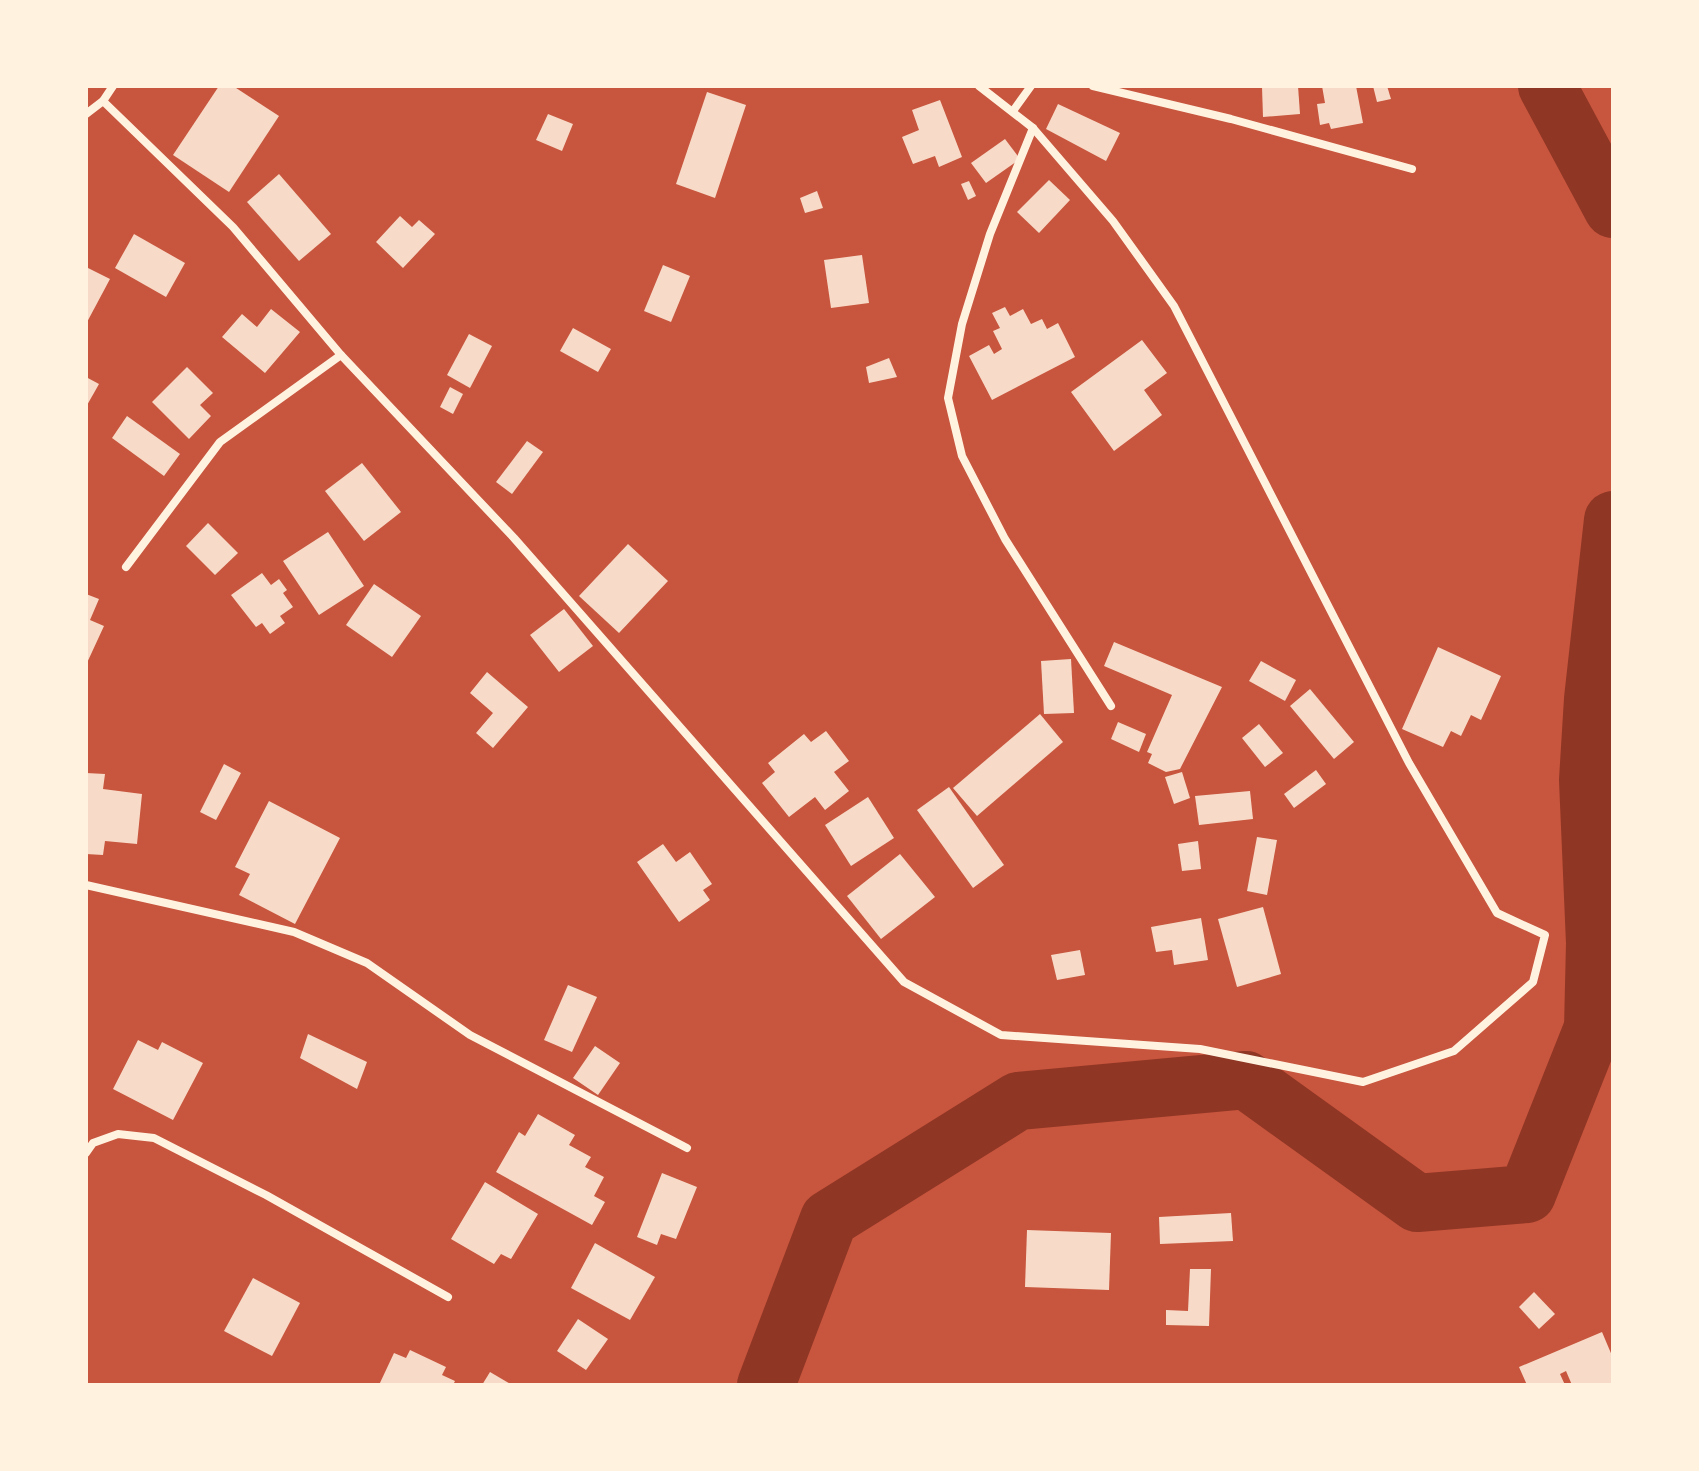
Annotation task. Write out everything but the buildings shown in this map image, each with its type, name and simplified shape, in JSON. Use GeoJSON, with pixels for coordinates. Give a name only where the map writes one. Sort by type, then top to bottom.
{"type":"FeatureCollection","features":[{"type":"Feature","properties":{"kind":"street"},"geometry":{"type":"LineString","coordinates":[[86,114],[103,101],[113,86]]}},
{"type":"Feature","properties":{"kind":"street"},"geometry":{"type":"LineString","coordinates":[[103,101],[233,227],[341,355],[514,538],[904,982],[1001,1035],[1200,1049],[1363,1082],[1454,1051],[1533,982],[1545,935],[1497,913],[1409,763],[1174,306],[1113,221],[1033,128],[979,86]]}},
{"type":"Feature","properties":{"kind":"street"},"geometry":{"type":"LineString","coordinates":[[1013,111],[1031,86]]}},
{"type":"Feature","properties":{"kind":"street"},"geometry":{"type":"LineString","coordinates":[[1093,86],[1231,119],[1412,169]]}},
{"type":"Feature","properties":{"kind":"street"},"geometry":{"type":"LineString","coordinates":[[1033,128],[990,234],[966,309],[948,398],[962,456],[1005,539],[1111,706]]}},
{"type":"Feature","properties":{"kind":"street"},"geometry":{"type":"LineString","coordinates":[[126,567],[220,442],[341,355]]}},
{"type":"Feature","properties":{"kind":"street"},"geometry":{"type":"LineString","coordinates":[[86,885],[294,932],[367,963],[470,1035],[687,1148]]}},
{"type":"Feature","properties":{"kind":"street"},"geometry":{"type":"LineString","coordinates":[[86,1153],[93,1143],[118,1134],[154,1138],[266,1195],[448,1297]]}},
{"type":"Feature","properties":{"kind":"waterway"},"geometry":{"type":"LineString","coordinates":[[1547,86],[1613,209]]}},
{"type":"Feature","properties":{"kind":"waterway"},"geometry":{"type":"LineString","coordinates":[[766,1385],[829,1219],[1018,1101],[1246,1080],[1417,1203],[1527,1194],[1593,1028],[1595,943],[1588,780],[1593,699],[1613,520]]}}]}
